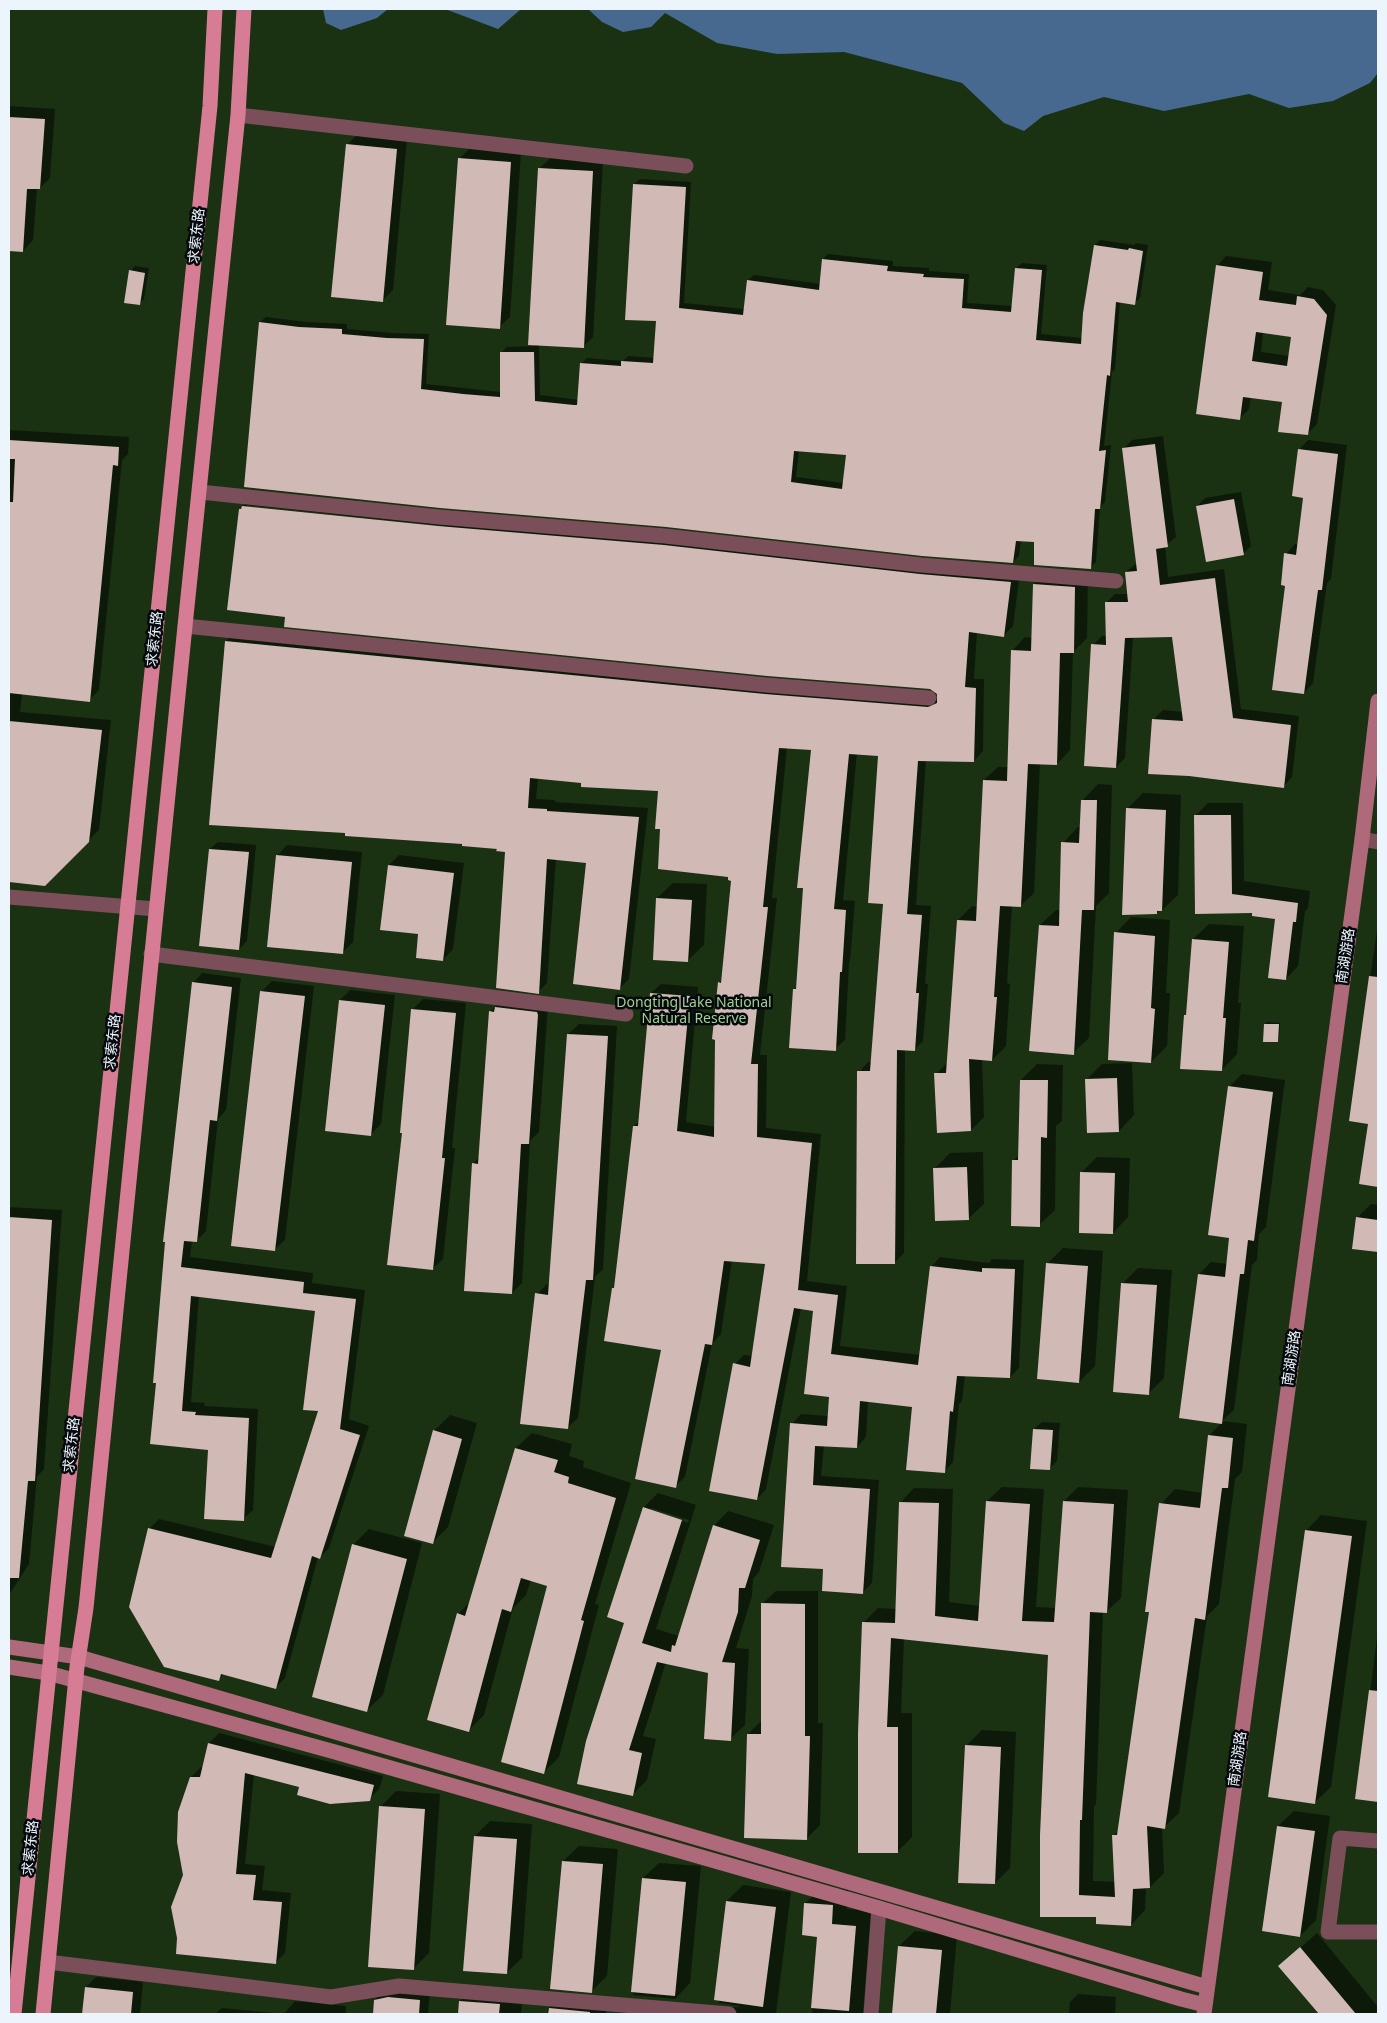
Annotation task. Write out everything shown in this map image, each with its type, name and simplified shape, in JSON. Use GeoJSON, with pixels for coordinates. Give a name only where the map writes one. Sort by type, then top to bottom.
{"type":"FeatureCollection","features":[{"type":"Feature","properties":{"kind":"main road","name":"求索东路"},"geometry":{"type":"LineString","coordinates":[[14,2014],[210,106],[215,9]]}},
{"type":"Feature","properties":{"kind":"main road","name":"求索东路"},"geometry":{"type":"LineString","coordinates":[[43,2014],[75,1680],[86,1608],[151,954],[238,115],[244,9]]}},
{"type":"Feature","properties":{"kind":"main road","name":"南湖游路"},"geometry":{"type":"LineString","coordinates":[[1204,2010],[1362,838],[1378,701]]}},
{"type":"Feature","properties":{"kind":"main road"},"geometry":{"type":"LineString","coordinates":[[9,1646],[79,1657],[1207,1987]]}},
{"type":"Feature","properties":{"kind":"main road"},"geometry":{"type":"LineString","coordinates":[[9,1667],[48,1673],[75,1680],[335,1752],[879,1908],[1181,1999],[1204,2010]]}},
{"type":"Feature","properties":{"kind":"street"},"geometry":{"type":"LineString","coordinates":[[238,115],[686,166]]}},
{"type":"Feature","properties":{"kind":"street"},"geometry":{"type":"LineString","coordinates":[[200,492],[430,516],[665,536],[921,566],[1116,582]]}},
{"type":"Feature","properties":{"kind":"street"},"geometry":{"type":"LineString","coordinates":[[185,626],[766,685],[929,698]]}},
{"type":"Feature","properties":{"kind":"street"},"geometry":{"type":"LineString","coordinates":[[1362,838],[1378,842]]}},
{"type":"Feature","properties":{"kind":"street"},"geometry":{"type":"LineString","coordinates":[[9,897],[156,909]]}},
{"type":"Feature","properties":{"kind":"street"},"geometry":{"type":"LineString","coordinates":[[151,954],[626,1014]]}},
{"type":"Feature","properties":{"kind":"street"},"geometry":{"type":"LineString","coordinates":[[1378,1841],[1340,1838],[1328,1932],[1378,1932]]}},
{"type":"Feature","properties":{"kind":"street"},"geometry":{"type":"LineString","coordinates":[[872,2014],[879,1908]]}},
{"type":"Feature","properties":{"kind":"street"},"geometry":{"type":"LineString","coordinates":[[48,1962],[331,1997],[399,1986],[729,2014]]}},
{"type":"Feature","properties":{"kind":"green space","name":"Dongting Lake National Natural Reserve"},"geometry":{"type":"Polygon","coordinates":[[[9,9],[1378,9],[1378,2014],[9,2014],[9,9]]]}},
{"type":"Feature","properties":{"kind":"water"},"geometry":{"type":"Polygon","coordinates":[[[323,9],[388,9],[377,18],[341,30],[326,23],[323,9]]]}},
{"type":"Feature","properties":{"kind":"water"},"geometry":{"type":"Polygon","coordinates":[[[445,9],[521,9],[498,29],[445,9]]]}},
{"type":"Feature","properties":{"kind":"water"},"geometry":{"type":"Polygon","coordinates":[[[588,9],[1378,9],[1378,73],[1370,83],[1333,101],[1289,108],[1249,94],[1164,111],[1104,97],[1043,116],[1024,131],[1004,123],[962,83],[844,52],[777,54],[717,43],[665,13],[651,27],[623,32],[602,22],[588,9]]]}},
{"type":"Feature","properties":{"kind":"building"},"geometry":{"type":"Polygon","coordinates":[[[9,117],[45,119],[40,189],[27,189],[23,252],[9,251],[9,117]]]}},
{"type":"Feature","properties":{"kind":"building"},"geometry":{"type":"Polygon","coordinates":[[[346,144],[397,149],[383,302],[331,297],[346,144]]]}},
{"type":"Feature","properties":{"kind":"building"},"geometry":{"type":"Polygon","coordinates":[[[458,158],[511,162],[500,329],[446,325],[458,158]]]}},
{"type":"Feature","properties":{"kind":"building"},"geometry":{"type":"Polygon","coordinates":[[[538,168],[593,171],[584,348],[528,345],[538,168]]]}},
{"type":"Feature","properties":{"kind":"building"},"geometry":{"type":"Polygon","coordinates":[[[633,184],[686,187],[679,308],[743,315],[747,280],[819,290],[822,259],[888,266],[887,271],[924,274],[923,277],[964,279],[962,308],[1011,312],[1015,268],[1042,270],[1036,340],[1081,344],[1083,313],[1094,245],[1143,251],[1135,305],[1116,302],[1110,376],[1107,375],[1099,451],[1106,450],[1100,509],[1095,509],[1091,569],[1034,565],[1034,542],[1016,541],[1013,563],[922,556],[666,527],[440,508],[244,487],[259,322],[299,327],[342,329],[342,334],[424,339],[421,389],[463,394],[500,397],[500,352],[534,352],[535,401],[577,405],[580,363],[621,366],[621,361],[653,363],[656,321],[625,320],[633,184]],[[794,451],[791,482],[842,489],[846,455],[794,451]]]}},
{"type":"Feature","properties":{"kind":"building"},"geometry":{"type":"Polygon","coordinates":[[[1216,265],[1263,272],[1259,300],[1296,305],[1297,296],[1314,299],[1327,315],[1308,435],[1278,432],[1282,402],[1243,397],[1240,420],[1196,414],[1216,265]],[[1256,332],[1252,361],[1287,366],[1291,337],[1256,332]]]}},
{"type":"Feature","properties":{"kind":"building"},"geometry":{"type":"Polygon","coordinates":[[[129,270],[145,273],[140,305],[124,303],[129,270]]]}},
{"type":"Feature","properties":{"kind":"building"},"geometry":{"type":"Polygon","coordinates":[[[9,440],[119,447],[118,466],[113,465],[90,702],[9,693],[9,502],[13,502],[15,459],[9,459],[9,440]]]}},
{"type":"Feature","properties":{"kind":"building"},"geometry":{"type":"Polygon","coordinates":[[[1155,444],[1168,547],[1156,549],[1160,585],[1215,578],[1233,718],[1291,725],[1284,788],[1189,776],[1148,774],[1152,719],[1183,721],[1172,637],[1125,638],[1116,768],[1084,766],[1091,644],[1106,645],[1105,602],[1128,602],[1125,572],[1137,571],[1122,448],[1155,444]]]}},
{"type":"Feature","properties":{"kind":"building"},"geometry":{"type":"Polygon","coordinates":[[[1298,449],[1338,454],[1322,590],[1318,590],[1304,694],[1272,690],[1285,586],[1281,585],[1284,553],[1296,555],[1303,498],[1292,496],[1298,449]]]}},
{"type":"Feature","properties":{"kind":"building"},"geometry":{"type":"Polygon","coordinates":[[[1234,499],[1244,555],[1206,562],[1196,506],[1234,499]]]}},
{"type":"Feature","properties":{"kind":"building"},"geometry":{"type":"Polygon","coordinates":[[[242,506],[438,526],[664,545],[920,574],[1011,582],[1004,637],[969,632],[965,687],[976,688],[974,762],[918,761],[907,914],[922,915],[916,993],[919,993],[915,1051],[897,1050],[895,1264],[856,1264],[857,1071],[870,1071],[883,904],[868,903],[878,756],[849,754],[834,909],[846,910],[842,972],[840,972],[836,1051],[789,1048],[793,989],[796,989],[803,888],[797,888],[811,750],[779,748],[763,907],[768,907],[751,1064],[758,1064],[757,1137],[812,1143],[798,1290],[838,1295],[831,1354],[918,1365],[930,1266],[982,1272],[982,1268],[1015,1269],[1010,1378],[957,1376],[953,1412],[950,1411],[945,1473],[906,1470],[912,1407],[860,1401],[857,1448],[815,1446],[813,1485],[870,1489],[863,1594],[822,1591],[823,1569],[781,1567],[790,1423],[827,1426],[829,1397],[804,1394],[813,1311],[794,1308],[757,1500],[709,1491],[733,1363],[750,1367],[765,1264],[724,1261],[712,1345],[705,1344],[676,1488],[635,1479],[661,1350],[604,1341],[612,1288],[614,1288],[633,1126],[638,1126],[650,993],[690,996],[677,1131],[714,1137],[715,1040],[712,1039],[718,982],[721,983],[731,881],[728,880],[728,877],[658,869],[660,829],[655,829],[658,791],[581,787],[581,783],[530,778],[528,808],[639,817],[620,990],[573,984],[586,863],[547,859],[539,994],[496,988],[505,852],[496,851],[497,849],[462,846],[462,844],[345,836],[345,833],[209,825],[225,641],[765,694],[928,707],[937,703],[937,694],[930,689],[767,676],[284,627],[285,617],[227,610],[239,509],[242,506]]]}},
{"type":"Feature","properties":{"kind":"building"},"geometry":{"type":"Polygon","coordinates":[[[1033,584],[1075,587],[1074,653],[1060,653],[1057,765],[1028,764],[1021,907],[1000,906],[994,997],[997,997],[992,1061],[969,1059],[971,1131],[937,1133],[934,1073],[946,1073],[957,920],[976,921],[983,780],[1007,781],[1011,650],[1031,651],[1033,584]]]}},
{"type":"Feature","properties":{"kind":"building"},"geometry":{"type":"Polygon","coordinates":[[[9,721],[102,730],[89,842],[45,886],[9,882],[9,721]]]}},
{"type":"Feature","properties":{"kind":"building"},"geometry":{"type":"Polygon","coordinates":[[[1081,800],[1097,800],[1094,910],[1082,910],[1074,1055],[1029,1051],[1039,925],[1059,926],[1061,842],[1079,843],[1081,800]]]}},
{"type":"Feature","properties":{"kind":"building"},"geometry":{"type":"Polygon","coordinates":[[[1126,808],[1166,810],[1162,911],[1157,911],[1157,914],[1122,915],[1126,808]]]}},
{"type":"Feature","properties":{"kind":"building"},"geometry":{"type":"Polygon","coordinates":[[[1194,815],[1231,815],[1232,894],[1298,903],[1296,922],[1293,922],[1286,980],[1268,978],[1275,919],[1252,916],[1252,913],[1195,914],[1194,815]]]}},
{"type":"Feature","properties":{"kind":"building"},"geometry":{"type":"Polygon","coordinates":[[[209,849],[249,852],[239,950],[199,946],[209,849]]]}},
{"type":"Feature","properties":{"kind":"building"},"geometry":{"type":"Polygon","coordinates":[[[276,855],[352,862],[343,954],[267,947],[276,855]]]}},
{"type":"Feature","properties":{"kind":"building"},"geometry":{"type":"Polygon","coordinates":[[[388,865],[454,873],[443,961],[416,958],[418,934],[380,930],[388,865]]]}},
{"type":"Feature","properties":{"kind":"building"},"geometry":{"type":"Polygon","coordinates":[[[656,898],[692,900],[688,962],[653,960],[656,898]]]}},
{"type":"Feature","properties":{"kind":"building"},"geometry":{"type":"Polygon","coordinates":[[[1114,932],[1155,936],[1151,1008],[1155,1009],[1151,1063],[1108,1060],[1114,932]]]}},
{"type":"Feature","properties":{"kind":"building"},"geometry":{"type":"Polygon","coordinates":[[[1192,939],[1229,942],[1223,1018],[1226,1018],[1222,1071],[1180,1069],[1192,939]]]}},
{"type":"Feature","properties":{"kind":"building"},"geometry":{"type":"Polygon","coordinates":[[[1369,976],[1378,977],[1378,1187],[1359,1184],[1368,1124],[1349,1121],[1369,976]]]}},
{"type":"Feature","properties":{"kind":"building"},"geometry":{"type":"Polygon","coordinates":[[[192,982],[232,987],[217,1121],[210,1120],[197,1242],[184,1241],[181,1267],[304,1282],[303,1293],[356,1299],[340,1429],[360,1435],[320,1559],[312,1556],[276,1689],[221,1674],[219,1681],[164,1667],[129,1607],[148,1528],[271,1558],[318,1411],[303,1410],[315,1311],[191,1296],[182,1411],[196,1412],[195,1415],[249,1418],[244,1521],[204,1519],[208,1450],[150,1444],[156,1383],[153,1383],[165,1242],[163,1242],[192,982]]]}},
{"type":"Feature","properties":{"kind":"building"},"geometry":{"type":"Polygon","coordinates":[[[260,991],[305,996],[275,1251],[231,1246],[260,991]]]}},
{"type":"Feature","properties":{"kind":"building"},"geometry":{"type":"Polygon","coordinates":[[[339,1000],[385,1005],[371,1136],[325,1131],[339,1000]]]}},
{"type":"Feature","properties":{"kind":"building"},"geometry":{"type":"Polygon","coordinates":[[[495,1007],[537,1012],[538,1015],[529,1144],[521,1144],[512,1294],[464,1291],[472,1163],[478,1164],[489,1011],[494,1012],[495,1007]]]}},
{"type":"Feature","properties":{"kind":"building"},"geometry":{"type":"Polygon","coordinates":[[[411,1009],[456,1013],[442,1158],[445,1158],[433,1270],[387,1265],[402,1133],[400,1133],[411,1009]]]}},
{"type":"Feature","properties":{"kind":"building"},"geometry":{"type":"Polygon","coordinates":[[[1264,1024],[1279,1024],[1278,1042],[1263,1042],[1264,1024]]]}},
{"type":"Feature","properties":{"kind":"building"},"geometry":{"type":"Polygon","coordinates":[[[567,1034],[608,1036],[593,1280],[586,1280],[568,1429],[520,1424],[535,1293],[548,1295],[567,1034]]]}},
{"type":"Feature","properties":{"kind":"building"},"geometry":{"type":"Polygon","coordinates":[[[1117,1078],[1119,1132],[1087,1133],[1085,1079],[1117,1078]]]}},
{"type":"Feature","properties":{"kind":"building"},"geometry":{"type":"Polygon","coordinates":[[[1020,1080],[1048,1080],[1047,1138],[1041,1137],[1040,1227],[1011,1226],[1012,1160],[1018,1160],[1020,1080]]]}},
{"type":"Feature","properties":{"kind":"building"},"geometry":{"type":"Polygon","coordinates":[[[1228,1086],[1273,1092],[1254,1241],[1248,1240],[1244,1274],[1240,1274],[1222,1424],[1179,1418],[1198,1274],[1225,1277],[1229,1238],[1208,1235],[1228,1086]]]}},
{"type":"Feature","properties":{"kind":"building"},"geometry":{"type":"Polygon","coordinates":[[[967,1167],[969,1220],[935,1221],[933,1168],[967,1167]]]}},
{"type":"Feature","properties":{"kind":"building"},"geometry":{"type":"Polygon","coordinates":[[[1080,1172],[1115,1173],[1113,1234],[1079,1233],[1080,1172]]]}},
{"type":"Feature","properties":{"kind":"building"},"geometry":{"type":"Polygon","coordinates":[[[9,1217],[52,1220],[35,1481],[28,1481],[19,1578],[9,1578],[9,1217]]]}},
{"type":"Feature","properties":{"kind":"building"},"geometry":{"type":"Polygon","coordinates":[[[1356,1217],[1378,1220],[1378,1252],[1352,1249],[1356,1217]]]}},
{"type":"Feature","properties":{"kind":"building"},"geometry":{"type":"Polygon","coordinates":[[[1046,1263],[1088,1266],[1079,1383],[1037,1379],[1046,1263]]]}},
{"type":"Feature","properties":{"kind":"building"},"geometry":{"type":"Polygon","coordinates":[[[1121,1283],[1157,1285],[1149,1395],[1113,1392],[1121,1283]]]}},
{"type":"Feature","properties":{"kind":"building"},"geometry":{"type":"Polygon","coordinates":[[[1033,1429],[1053,1430],[1050,1470],[1030,1469],[1033,1429]]]}},
{"type":"Feature","properties":{"kind":"building"},"geometry":{"type":"Polygon","coordinates":[[[433,1430],[462,1439],[433,1544],[404,1536],[433,1430]]]}},
{"type":"Feature","properties":{"kind":"building"},"geometry":{"type":"Polygon","coordinates":[[[1208,1435],[1233,1438],[1228,1488],[1222,1488],[1205,1620],[1195,1618],[1165,1829],[1147,1826],[1150,1888],[1133,1889],[1131,1926],[1096,1924],[1096,1917],[1040,1917],[1040,1835],[1048,1655],[891,1638],[887,1727],[898,1727],[898,1853],[858,1853],[858,1733],[862,1622],[895,1623],[899,1502],[939,1503],[935,1616],[978,1621],[986,1501],[1030,1504],[1022,1621],[1054,1622],[1063,1501],[1114,1504],[1107,1613],[1090,1612],[1082,1820],[1080,1820],[1079,1895],[1115,1897],[1112,1835],[1117,1835],[1149,1612],[1145,1612],[1159,1503],[1200,1508],[1208,1435]]]}},
{"type":"Feature","properties":{"kind":"building"},"geometry":{"type":"Polygon","coordinates":[[[515,1448],[558,1460],[554,1472],[569,1477],[568,1483],[616,1498],[581,1620],[584,1621],[544,1774],[501,1762],[547,1586],[521,1578],[511,1612],[502,1609],[469,1732],[427,1720],[457,1613],[465,1616],[515,1448]]]}},
{"type":"Feature","properties":{"kind":"building"},"geometry":{"type":"Polygon","coordinates":[[[643,1507],[682,1520],[642,1643],[671,1652],[672,1645],[675,1646],[713,1525],[760,1540],[745,1588],[739,1588],[738,1612],[722,1662],[735,1663],[731,1741],[704,1739],[708,1673],[657,1662],[629,1750],[642,1753],[633,1796],[577,1784],[586,1741],[624,1623],[607,1617],[643,1507]]]}},
{"type":"Feature","properties":{"kind":"building"},"geometry":{"type":"Polygon","coordinates":[[[1305,1530],[1352,1536],[1315,1804],[1268,1797],[1305,1530]]]}},
{"type":"Feature","properties":{"kind":"building"},"geometry":{"type":"Polygon","coordinates":[[[352,1544],[407,1559],[367,1712],[312,1697],[352,1544]]]}},
{"type":"Feature","properties":{"kind":"building"},"geometry":{"type":"Polygon","coordinates":[[[761,1603],[805,1604],[805,1736],[810,1736],[807,1840],[744,1838],[747,1734],[761,1734],[761,1603]]]}},
{"type":"Feature","properties":{"kind":"building"},"geometry":{"type":"Polygon","coordinates":[[[1369,1690],[1378,1691],[1378,1802],[1355,1799],[1369,1690]]]}},
{"type":"Feature","properties":{"kind":"building"},"geometry":{"type":"Polygon","coordinates":[[[208,1743],[374,1785],[370,1801],[330,1804],[297,1795],[299,1787],[245,1773],[236,1874],[256,1875],[253,1900],[282,1902],[276,1964],[176,1954],[177,1938],[171,1907],[183,1875],[177,1842],[178,1812],[190,1777],[200,1777],[208,1743]]]}},
{"type":"Feature","properties":{"kind":"building"},"geometry":{"type":"Polygon","coordinates":[[[965,1745],[1001,1747],[995,1884],[958,1883],[965,1745]]]}},
{"type":"Feature","properties":{"kind":"building"},"geometry":{"type":"Polygon","coordinates":[[[379,1806],[425,1809],[414,1970],[368,1967],[379,1806]]]}},
{"type":"Feature","properties":{"kind":"building"},"geometry":{"type":"Polygon","coordinates":[[[1277,1826],[1315,1831],[1300,1937],[1262,1931],[1277,1826]]]}},
{"type":"Feature","properties":{"kind":"building"},"geometry":{"type":"Polygon","coordinates":[[[474,1836],[517,1839],[507,1974],[463,1971],[474,1836]]]}},
{"type":"Feature","properties":{"kind":"building"},"geometry":{"type":"Polygon","coordinates":[[[562,1861],[603,1864],[592,1993],[550,1989],[562,1861]]]}},
{"type":"Feature","properties":{"kind":"building"},"geometry":{"type":"Polygon","coordinates":[[[642,1878],[686,1882],[675,1996],[631,1992],[642,1878]]]}},
{"type":"Feature","properties":{"kind":"building"},"geometry":{"type":"Polygon","coordinates":[[[726,1901],[776,1907],[763,2007],[714,2000],[726,1901]]]}},
{"type":"Feature","properties":{"kind":"building"},"geometry":{"type":"Polygon","coordinates":[[[804,1903],[833,1905],[832,1924],[856,1926],[849,2011],[811,2008],[817,1937],[802,1935],[804,1903]]]}},
{"type":"Feature","properties":{"kind":"building"},"geometry":{"type":"Polygon","coordinates":[[[898,1946],[942,1950],[936,2014],[892,2014],[898,1946]]]}},
{"type":"Feature","properties":{"kind":"building"},"geometry":{"type":"Polygon","coordinates":[[[1300,1947],[1356,2014],[1319,2014],[1278,1966],[1300,1947]]]}},
{"type":"Feature","properties":{"kind":"building"},"geometry":{"type":"Polygon","coordinates":[[[85,1987],[133,1992],[131,2014],[82,2014],[85,1987]]]}},
{"type":"Feature","properties":{"kind":"building"},"geometry":{"type":"Polygon","coordinates":[[[388,1997],[420,2000],[419,2014],[373,2014],[374,2000],[388,1997]]]}},
{"type":"Feature","properties":{"kind":"building"},"geometry":{"type":"Polygon","coordinates":[[[459,2001],[500,2004],[499,2014],[458,2014],[459,2001]]]}},
{"type":"Feature","properties":{"kind":"building"},"geometry":{"type":"Polygon","coordinates":[[[549,2008],[590,2012],[590,2014],[548,2014],[549,2008]]]}}]}
